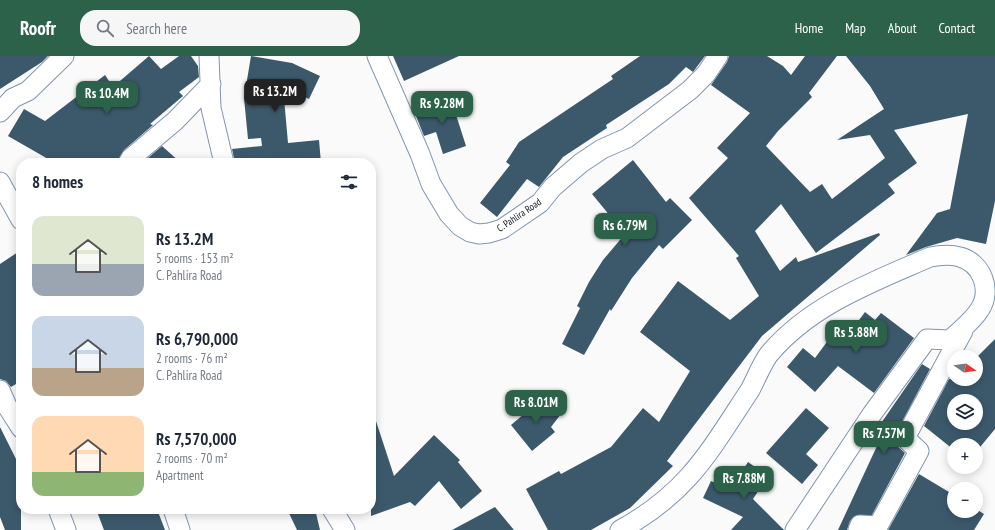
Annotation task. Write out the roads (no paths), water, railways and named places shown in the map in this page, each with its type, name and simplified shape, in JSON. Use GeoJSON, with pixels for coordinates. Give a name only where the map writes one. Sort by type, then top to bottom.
{"type":"FeatureCollection","features":[{"type":"Feature","properties":{"kind":"street"},"geometry":{"type":"LineString","coordinates":[[0,112],[13,98],[28,91],[64,56]]}},
{"type":"Feature","properties":{"kind":"street"},"geometry":{"type":"LineString","coordinates":[[209,56],[213,120],[223,158]]}},
{"type":"Feature","properties":{"kind":"street","name":"C. Pahlira Road"},"geometry":{"type":"LineString","coordinates":[[377,56],[420,154],[431,184],[449,214],[460,226],[470,232],[479,234],[489,234],[502,229],[540,203],[553,187],[581,163],[602,149],[627,138],[690,90],[706,74],[718,56]]}},
{"type":"Feature","properties":{"kind":"street"},"geometry":{"type":"LineString","coordinates":[[131,158],[175,121],[211,84]]}},
{"type":"Feature","properties":{"kind":"street"},"geometry":{"type":"LineString","coordinates":[[0,182],[16,211]]}},
{"type":"Feature","properties":{"kind":"street"},"geometry":{"type":"LineString","coordinates":[[620,530],[650,513],[688,479],[712,448],[760,374],[769,354],[797,326],[841,297],[930,257],[945,254],[970,261],[979,271],[985,285],[985,295],[980,309],[950,340],[927,339],[888,391],[795,530]]}},
{"type":"Feature","properties":{"kind":"street"},"geometry":{"type":"LineString","coordinates":[[858,530],[860,525],[878,526],[919,451],[905,438],[968,322]]}},
{"type":"Feature","properties":{"kind":"street"},"geometry":{"type":"LineString","coordinates":[[0,390],[7,406],[16,420]]}},
{"type":"Feature","properties":{"kind":"street"},"geometry":{"type":"LineString","coordinates":[[60,514],[66,530]]}},
{"type":"Feature","properties":{"kind":"street"},"geometry":{"type":"LineString","coordinates":[[175,514],[180,530]]}},
{"type":"Feature","properties":{"kind":"street"},"geometry":{"type":"LineString","coordinates":[[335,514],[345,530]]}}]}
